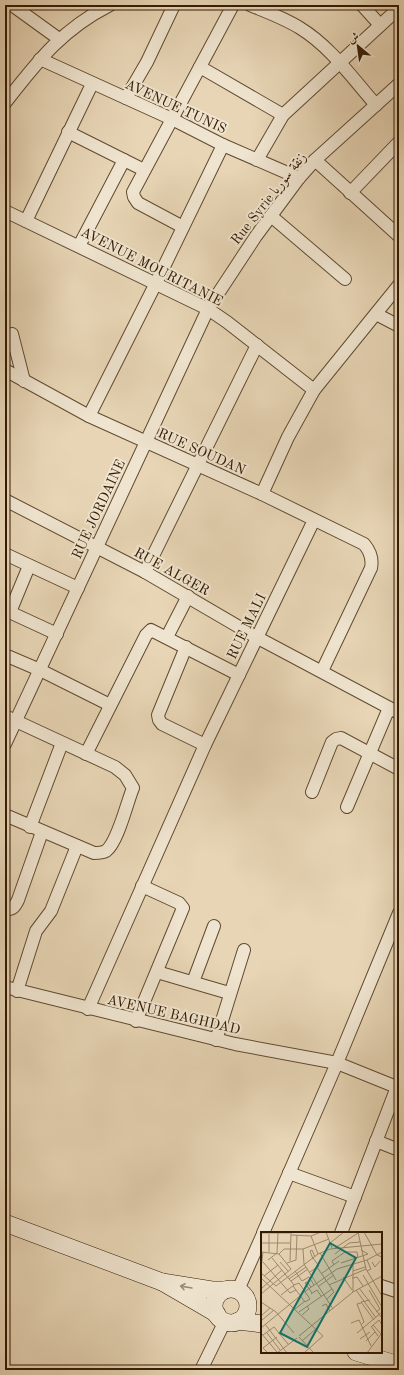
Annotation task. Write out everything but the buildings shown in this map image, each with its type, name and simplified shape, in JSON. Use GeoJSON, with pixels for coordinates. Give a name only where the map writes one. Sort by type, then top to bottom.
{"type":"FeatureCollection","features":[{"type":"Feature","properties":{"kind":"main road"},"geometry":{"type":"LineString","coordinates":[[5,1223],[162,1282],[227,1319],[261,1324]]}},
{"type":"Feature","properties":{"kind":"main road"},"geometry":{"type":"LineString","coordinates":[[162,1282],[237,1293],[261,1307]]}},
{"type":"Feature","properties":{"kind":"main road"},"geometry":{"type":"LineString","coordinates":[[227,1319],[244,1317],[248,1310],[237,1293]]}},
{"type":"Feature","properties":{"kind":"main road"},"geometry":{"type":"LineString","coordinates":[[227,1319],[215,1307],[216,1300],[219,1294],[237,1293]]}},
{"type":"Feature","properties":{"kind":"main road"},"geometry":{"type":"LineString","coordinates":[[382,1349],[399,1354]]}},
{"type":"Feature","properties":{"kind":"main road"},"geometry":{"type":"LineString","coordinates":[[359,1353],[399,1366]]}},
{"type":"Feature","properties":{"kind":"street"},"geometry":{"type":"LineString","coordinates":[[12,5],[59,39]]}},
{"type":"Feature","properties":{"kind":"street"},"geometry":{"type":"LineString","coordinates":[[5,103],[40,59],[59,39],[92,10],[110,5]]}},
{"type":"Feature","properties":{"kind":"street"},"geometry":{"type":"LineString","coordinates":[[126,98],[147,62],[174,5]]}},
{"type":"Feature","properties":{"kind":"street"},"geometry":{"type":"LineString","coordinates":[[183,227],[136,200],[133,192],[233,5]]}},
{"type":"Feature","properties":{"kind":"street"},"geometry":{"type":"LineString","coordinates":[[250,5],[301,28],[339,62],[376,105]]}},
{"type":"Feature","properties":{"kind":"street"},"geometry":{"type":"LineString","coordinates":[[362,5],[380,25]]}},
{"type":"Feature","properties":{"kind":"street"},"geometry":{"type":"LineString","coordinates":[[257,160],[283,115],[399,8]]}},
{"type":"Feature","properties":{"kind":"street","name":"AVENUE TUNIS"},"geometry":{"type":"LineString","coordinates":[[40,59],[92,84],[172,119],[223,145],[299,178]]}},
{"type":"Feature","properties":{"kind":"street"},"geometry":{"type":"LineString","coordinates":[[200,67],[283,115]]}},
{"type":"Feature","properties":{"kind":"street"},"geometry":{"type":"LineString","coordinates":[[26,221],[92,84]]}},
{"type":"Feature","properties":{"kind":"street","name":"Rue Syrie زنقة سوريا"},"geometry":{"type":"LineString","coordinates":[[208,309],[251,242],[299,178],[315,160],[399,84]]}},
{"type":"Feature","properties":{"kind":"street"},"geometry":{"type":"LineString","coordinates":[[68,132],[144,170]]}},
{"type":"Feature","properties":{"kind":"street"},"geometry":{"type":"LineString","coordinates":[[350,193],[399,142]]}},
{"type":"Feature","properties":{"kind":"street"},"geometry":{"type":"LineString","coordinates":[[89,416],[223,145]]}},
{"type":"Feature","properties":{"kind":"street"},"geometry":{"type":"LineString","coordinates":[[79,246],[124,160]]}},
{"type":"Feature","properties":{"kind":"street"},"geometry":{"type":"LineString","coordinates":[[315,160],[399,236]]}},
{"type":"Feature","properties":{"kind":"street","name":"AVENUE MOURITANIE"},"geometry":{"type":"LineString","coordinates":[[5,211],[208,309],[314,390]]}},
{"type":"Feature","properties":{"kind":"street"},"geometry":{"type":"LineString","coordinates":[[271,216],[345,280]]}},
{"type":"Feature","properties":{"kind":"street"},"geometry":{"type":"LineString","coordinates":[[262,494],[288,437],[314,390],[399,285]]}},
{"type":"Feature","properties":{"kind":"street","name":"RUE JORDAINE"},"geometry":{"type":"LineString","coordinates":[[5,744],[208,309]]}},
{"type":"Feature","properties":{"kind":"street"},"geometry":{"type":"LineString","coordinates":[[376,314],[399,326]]}},
{"type":"Feature","properties":{"kind":"street"},"geometry":{"type":"LineString","coordinates":[[5,346],[8,331]]}},
{"type":"Feature","properties":{"kind":"street"},"geometry":{"type":"LineString","coordinates":[[8,331],[24,380]]}},
{"type":"Feature","properties":{"kind":"street"},"geometry":{"type":"LineString","coordinates":[[144,572],[257,345]]}},
{"type":"Feature","properties":{"kind":"street","name":"RUE SOUDAN"},"geometry":{"type":"LineString","coordinates":[[5,370],[89,416],[262,494],[364,544],[371,554],[371,568],[322,671]]}},
{"type":"Feature","properties":{"kind":"street","name":"RUE ALGER"},"geometry":{"type":"LineString","coordinates":[[5,500],[144,572],[188,596],[258,638],[394,710]]}},
{"type":"Feature","properties":{"kind":"street","name":"RUE MALI"},"geometry":{"type":"LineString","coordinates":[[88,1009],[205,745],[314,520]]}},
{"type":"Feature","properties":{"kind":"street"},"geometry":{"type":"LineString","coordinates":[[5,554],[78,588]]}},
{"type":"Feature","properties":{"kind":"street"},"geometry":{"type":"LineString","coordinates":[[29,566],[7,611],[57,634]]}},
{"type":"Feature","properties":{"kind":"street"},"geometry":{"type":"LineString","coordinates":[[167,637],[188,596]]}},
{"type":"Feature","properties":{"kind":"street"},"geometry":{"type":"LineString","coordinates":[[86,754],[148,632],[151,630],[239,675]]}},
{"type":"Feature","properties":{"kind":"street"},"geometry":{"type":"LineString","coordinates":[[186,647],[158,716],[162,724],[205,745]]}},
{"type":"Feature","properties":{"kind":"street"},"geometry":{"type":"LineString","coordinates":[[5,655],[40,670],[110,705]]}},
{"type":"Feature","properties":{"kind":"street"},"geometry":{"type":"LineString","coordinates":[[347,807],[370,753],[394,710]]}},
{"type":"Feature","properties":{"kind":"street"},"geometry":{"type":"LineString","coordinates":[[5,716],[119,770],[130,781],[133,788],[114,842],[102,853],[94,853],[30,827],[5,815]]}},
{"type":"Feature","properties":{"kind":"street"},"geometry":{"type":"LineString","coordinates":[[312,792],[332,742],[336,739],[341,738],[399,770]]}},
{"type":"Feature","properties":{"kind":"street"},"geometry":{"type":"LineString","coordinates":[[30,827],[62,743]]}},
{"type":"Feature","properties":{"kind":"street"},"geometry":{"type":"LineString","coordinates":[[5,909],[10,910],[14,907],[18,900],[42,832]]}},
{"type":"Feature","properties":{"kind":"street"},"geometry":{"type":"LineString","coordinates":[[17,991],[36,931],[51,911],[77,846]]}},
{"type":"Feature","properties":{"kind":"street"},"geometry":{"type":"LineString","coordinates":[[136,1021],[157,972],[182,906],[142,886]]}},
{"type":"Feature","properties":{"kind":"street"},"geometry":{"type":"LineString","coordinates":[[263,1232],[337,1063],[399,913]]}},
{"type":"Feature","properties":{"kind":"street"},"geometry":{"type":"LineString","coordinates":[[192,982],[214,926]]}},
{"type":"Feature","properties":{"kind":"street"},"geometry":{"type":"LineString","coordinates":[[216,1040],[229,993],[244,950]]}},
{"type":"Feature","properties":{"kind":"street"},"geometry":{"type":"LineString","coordinates":[[157,972],[229,993]]}},
{"type":"Feature","properties":{"kind":"street","name":"AVENUE BAGHDAD"},"geometry":{"type":"LineString","coordinates":[[5,987],[216,1040],[337,1063],[398,1087]]}},
{"type":"Feature","properties":{"kind":"street"},"geometry":{"type":"LineString","coordinates":[[341,1232],[398,1087]]}},
{"type":"Feature","properties":{"kind":"street"},"geometry":{"type":"LineString","coordinates":[[376,1141],[399,1150]]}},
{"type":"Feature","properties":{"kind":"street"},"geometry":{"type":"LineString","coordinates":[[289,1174],[355,1196]]}},
{"type":"Feature","properties":{"kind":"street"},"geometry":{"type":"LineString","coordinates":[[237,1293],[261,1238]]}},
{"type":"Feature","properties":{"kind":"street"},"geometry":{"type":"LineString","coordinates":[[382,1286],[399,1292]]}},
{"type":"Feature","properties":{"kind":"street"},"geometry":{"type":"LineString","coordinates":[[201,1370],[227,1319]]}}]}
